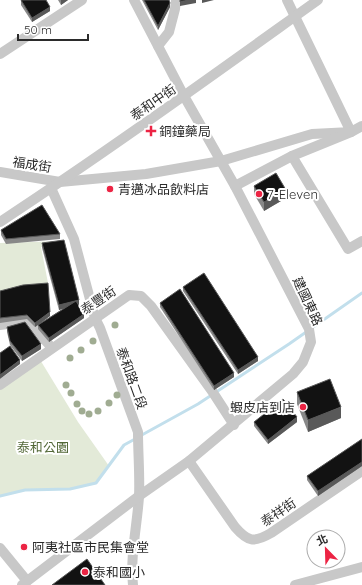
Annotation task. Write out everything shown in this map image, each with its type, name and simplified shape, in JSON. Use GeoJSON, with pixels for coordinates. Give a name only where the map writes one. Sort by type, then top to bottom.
{"type":"FeatureCollection","features":[{"type":"Feature","properties":{"kind":"street"},"geometry":{"type":"LineString","coordinates":[[0,54],[82,0]]}},
{"type":"Feature","properties":{"kind":"street","name":"建國東路"},"geometry":{"type":"LineString","coordinates":[[24,583],[139,496],[189,462],[234,425],[293,374],[303,362],[311,342],[309,332],[235,186],[184,96],[134,0]]}},
{"type":"Feature","properties":{"kind":"street"},"geometry":{"type":"LineString","coordinates":[[158,46],[169,32],[176,0]]}},
{"type":"Feature","properties":{"kind":"street"},"geometry":{"type":"LineString","coordinates":[[287,0],[351,132]]}},
{"type":"Feature","properties":{"kind":"street","name":"泰和中街"},"geometry":{"type":"LineString","coordinates":[[0,222],[184,96],[318,0]]}},
{"type":"Feature","properties":{"kind":"street"},"geometry":{"type":"LineString","coordinates":[[235,186],[292,156],[362,126]]}},
{"type":"Feature","properties":{"kind":"street"},"geometry":{"type":"LineString","coordinates":[[60,182],[146,174],[220,161],[312,134],[351,132]]}},
{"type":"Feature","properties":{"kind":"street"},"geometry":{"type":"LineString","coordinates":[[292,156],[348,249],[362,241]]}},
{"type":"Feature","properties":{"kind":"street","name":"福成街"},"geometry":{"type":"LineString","coordinates":[[0,172],[60,182]]}},
{"type":"Feature","properties":{"kind":"street","name":"泰和路二段"},"geometry":{"type":"LineString","coordinates":[[51,188],[74,239],[94,318],[100,328],[138,434],[139,496],[131,571],[133,585]]}},
{"type":"Feature","properties":{"kind":"street","name":"泰豐街"},"geometry":{"type":"LineString","coordinates":[[0,385],[129,294],[141,296],[151,306],[234,425]]}},
{"type":"Feature","properties":{"kind":"street"},"geometry":{"type":"LineString","coordinates":[[0,325],[28,321],[52,348]]}},
{"type":"Feature","properties":{"kind":"street","name":"泰祥街"},"geometry":{"type":"LineString","coordinates":[[189,462],[242,536],[251,540],[261,539],[271,533],[362,471]]}},
{"type":"Feature","properties":{"kind":"street"},"geometry":{"type":"LineString","coordinates":[[0,548],[24,583]]}},
{"type":"Feature","properties":{"kind":"street"},"geometry":{"type":"LineString","coordinates":[[294,585],[317,582],[362,567]]}},
{"type":"Feature","properties":{"kind":"green space"},"geometry":{"type":"Polygon","coordinates":[[[63,241],[63,243],[41,247],[48,283],[0,292],[0,243],[63,241]]]}},
{"type":"Feature","properties":{"kind":"green space","name":"泰和公園"},"geometry":{"type":"Polygon","coordinates":[[[39,358],[78,422],[109,466],[96,483],[70,489],[25,490],[0,496],[0,385],[39,358]]]}},
{"type":"Feature","properties":{"kind":"building"},"geometry":{"type":"Polygon","coordinates":[[[21,0],[46,0],[50,7],[32,18],[21,0]]]}},
{"type":"Feature","properties":{"kind":"building"},"geometry":{"type":"Polygon","coordinates":[[[144,0],[169,0],[170,3],[158,26],[144,0]]]}},
{"type":"Feature","properties":{"kind":"building"},"geometry":{"type":"Polygon","coordinates":[[[276,173],[286,190],[264,202],[254,186],[276,173]]]}},
{"type":"Feature","properties":{"kind":"building"},"geometry":{"type":"Polygon","coordinates":[[[42,205],[60,234],[6,239],[1,230],[42,205]]]}},
{"type":"Feature","properties":{"kind":"building"},"geometry":{"type":"Polygon","coordinates":[[[64,240],[79,300],[59,305],[42,243],[64,240]]]}},
{"type":"Feature","properties":{"kind":"building"},"geometry":{"type":"Polygon","coordinates":[[[204,273],[258,357],[238,370],[183,287],[204,273]]]}},
{"type":"Feature","properties":{"kind":"building"},"geometry":{"type":"Polygon","coordinates":[[[48,283],[50,312],[35,323],[27,315],[0,318],[0,291],[23,285],[48,283]]]}},
{"type":"Feature","properties":{"kind":"building"},"geometry":{"type":"Polygon","coordinates":[[[180,289],[234,373],[214,386],[160,303],[180,289]]]}},
{"type":"Feature","properties":{"kind":"building"},"geometry":{"type":"Polygon","coordinates":[[[76,301],[84,314],[49,338],[38,325],[76,301]]]}},
{"type":"Feature","properties":{"kind":"building"},"geometry":{"type":"Polygon","coordinates":[[[25,322],[41,344],[22,356],[10,341],[7,327],[25,322]]]}},
{"type":"Feature","properties":{"kind":"building"},"geometry":{"type":"Polygon","coordinates":[[[10,346],[20,360],[0,375],[0,353],[10,346]]]}},
{"type":"Feature","properties":{"kind":"building"},"geometry":{"type":"Polygon","coordinates":[[[330,379],[341,407],[308,420],[297,392],[330,379]]]}},
{"type":"Feature","properties":{"kind":"building"},"geometry":{"type":"Polygon","coordinates":[[[283,399],[297,417],[268,440],[254,422],[283,399]]]}},
{"type":"Feature","properties":{"kind":"building"},"geometry":{"type":"Polygon","coordinates":[[[362,439],[362,462],[318,491],[307,476],[362,439]]]}},
{"type":"Feature","properties":{"kind":"building","name":"泰和國小"},"geometry":{"type":"Polygon","coordinates":[[[87,559],[105,585],[52,585],[87,559]]]}},
{"type":"Feature","properties":{"kind":"waterway"},"geometry":{"type":"LineString","coordinates":[[140,436],[198,404],[289,344],[362,293]]}},
{"type":"Feature","properties":{"kind":"waterway"},"geometry":{"type":"LineString","coordinates":[[0,496],[25,490],[70,489],[96,483],[124,445],[135,439]]}},
{"type":"Feature","properties":{"kind":"place","name":"銅鐘藥局"},"geometry":{"type":"Point","coordinates":[151,131]}},
{"type":"Feature","properties":{"kind":"place","name":"青邁冰品飲料店"},"geometry":{"type":"Point","coordinates":[110,189]}},
{"type":"Feature","properties":{"kind":"place","name":"7-Eleven"},"geometry":{"type":"Point","coordinates":[259,194]}},
{"type":"Feature","properties":{"kind":"place","name":"蝦皮店到店"},"geometry":{"type":"Point","coordinates":[303,407]}},
{"type":"Feature","properties":{"kind":"place","name":"阿夷社區市民集會堂"},"geometry":{"type":"Point","coordinates":[24,547]}},
{"type":"Feature","properties":{"kind":"place","name":"泰和國小"},"geometry":{"type":"Point","coordinates":[85,572]}}]}
